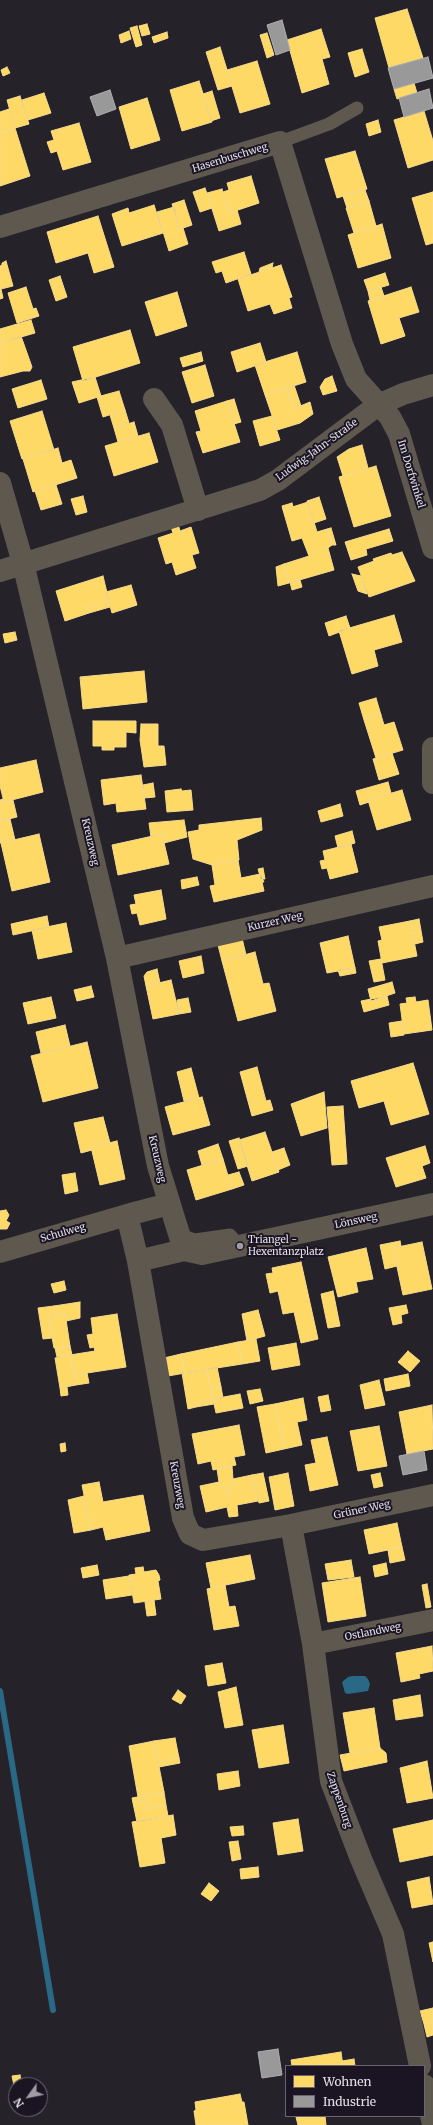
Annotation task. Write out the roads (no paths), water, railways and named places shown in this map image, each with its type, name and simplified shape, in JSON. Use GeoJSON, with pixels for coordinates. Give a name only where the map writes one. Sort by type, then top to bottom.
{"type":"FeatureCollection","features":[{"type":"Feature","properties":{"kind":"street","name":"Hasenbuschweg"},"geometry":{"type":"LineString","coordinates":[[0,227],[280,142],[342,344],[356,379],[378,406]]}},
{"type":"Feature","properties":{"kind":"street","name":"Ludwig-Jahn-Straße"},"geometry":{"type":"LineString","coordinates":[[0,570],[260,490],[278,480],[378,406],[403,394],[433,385]]}},
{"type":"Feature","properties":{"kind":"street"},"geometry":{"type":"LineString","coordinates":[[154,399],[172,425],[198,510]]}},
{"type":"Feature","properties":{"kind":"street","name":"Im Dorfwinkel"},"geometry":{"type":"LineString","coordinates":[[378,406],[390,417],[399,434],[433,548]]}},
{"type":"Feature","properties":{"kind":"street","name":"Kreuzweg"},"geometry":{"type":"LineString","coordinates":[[0,483],[23,563],[117,958],[158,1166],[169,1204],[183,1243]]}},
{"type":"Feature","properties":{"kind":"street"},"geometry":{"type":"LineString","coordinates":[[433,748],[433,783]]}},
{"type":"Feature","properties":{"kind":"street","name":"Kurzer Weg"},"geometry":{"type":"LineString","coordinates":[[117,958],[433,886]]}},
{"type":"Feature","properties":{"kind":"street","name":"Schulweg"},"geometry":{"type":"LineString","coordinates":[[0,1252],[169,1204]]}},
{"type":"Feature","properties":{"kind":"street","name":"Lönsweg"},"geometry":{"type":"LineString","coordinates":[[183,1243],[202,1254],[433,1204]]}},
{"type":"Feature","properties":{"kind":"street","name":"Kreuzweg"},"geometry":{"type":"LineString","coordinates":[[127,1215],[138,1261],[183,1518],[190,1534],[203,1540],[291,1525]]}},
{"type":"Feature","properties":{"kind":"street"},"geometry":{"type":"LineString","coordinates":[[138,1261],[183,1243]]}},
{"type":"Feature","properties":{"kind":"street","name":"Grüner Weg"},"geometry":{"type":"LineString","coordinates":[[291,1525],[433,1495]]}},
{"type":"Feature","properties":{"kind":"street","name":"Zappenburg"},"geometry":{"type":"LineString","coordinates":[[291,1525],[313,1644],[331,1781],[358,1852],[393,1934],[420,2065]]}},
{"type":"Feature","properties":{"kind":"street","name":"Ostlandweg"},"geometry":{"type":"LineString","coordinates":[[313,1644],[433,1620]]}},
{"type":"Feature","properties":{"kind":"street"},"geometry":{"type":"LineString","coordinates":[[425,2089],[433,2124]]}},
{"type":"Feature","properties":{"kind":"lane"},"geometry":{"type":"LineString","coordinates":[[280,142],[329,124],[357,108]]}},
{"type":"Feature","properties":{"kind":"water"},"geometry":{"type":"Polygon","coordinates":[[[365,1676],[370,1684],[368,1691],[348,1694],[345,1693],[342,1682],[348,1677],[365,1676]]]}},
{"type":"Feature","properties":{"kind":"waterway"},"geometry":{"type":"LineString","coordinates":[[0,1691],[53,2010]]}},
{"type":"Feature","properties":{"kind":"place","name":"Triangel - Hexentanzplatz"},"geometry":{"type":"Point","coordinates":[240,1246]}}]}
